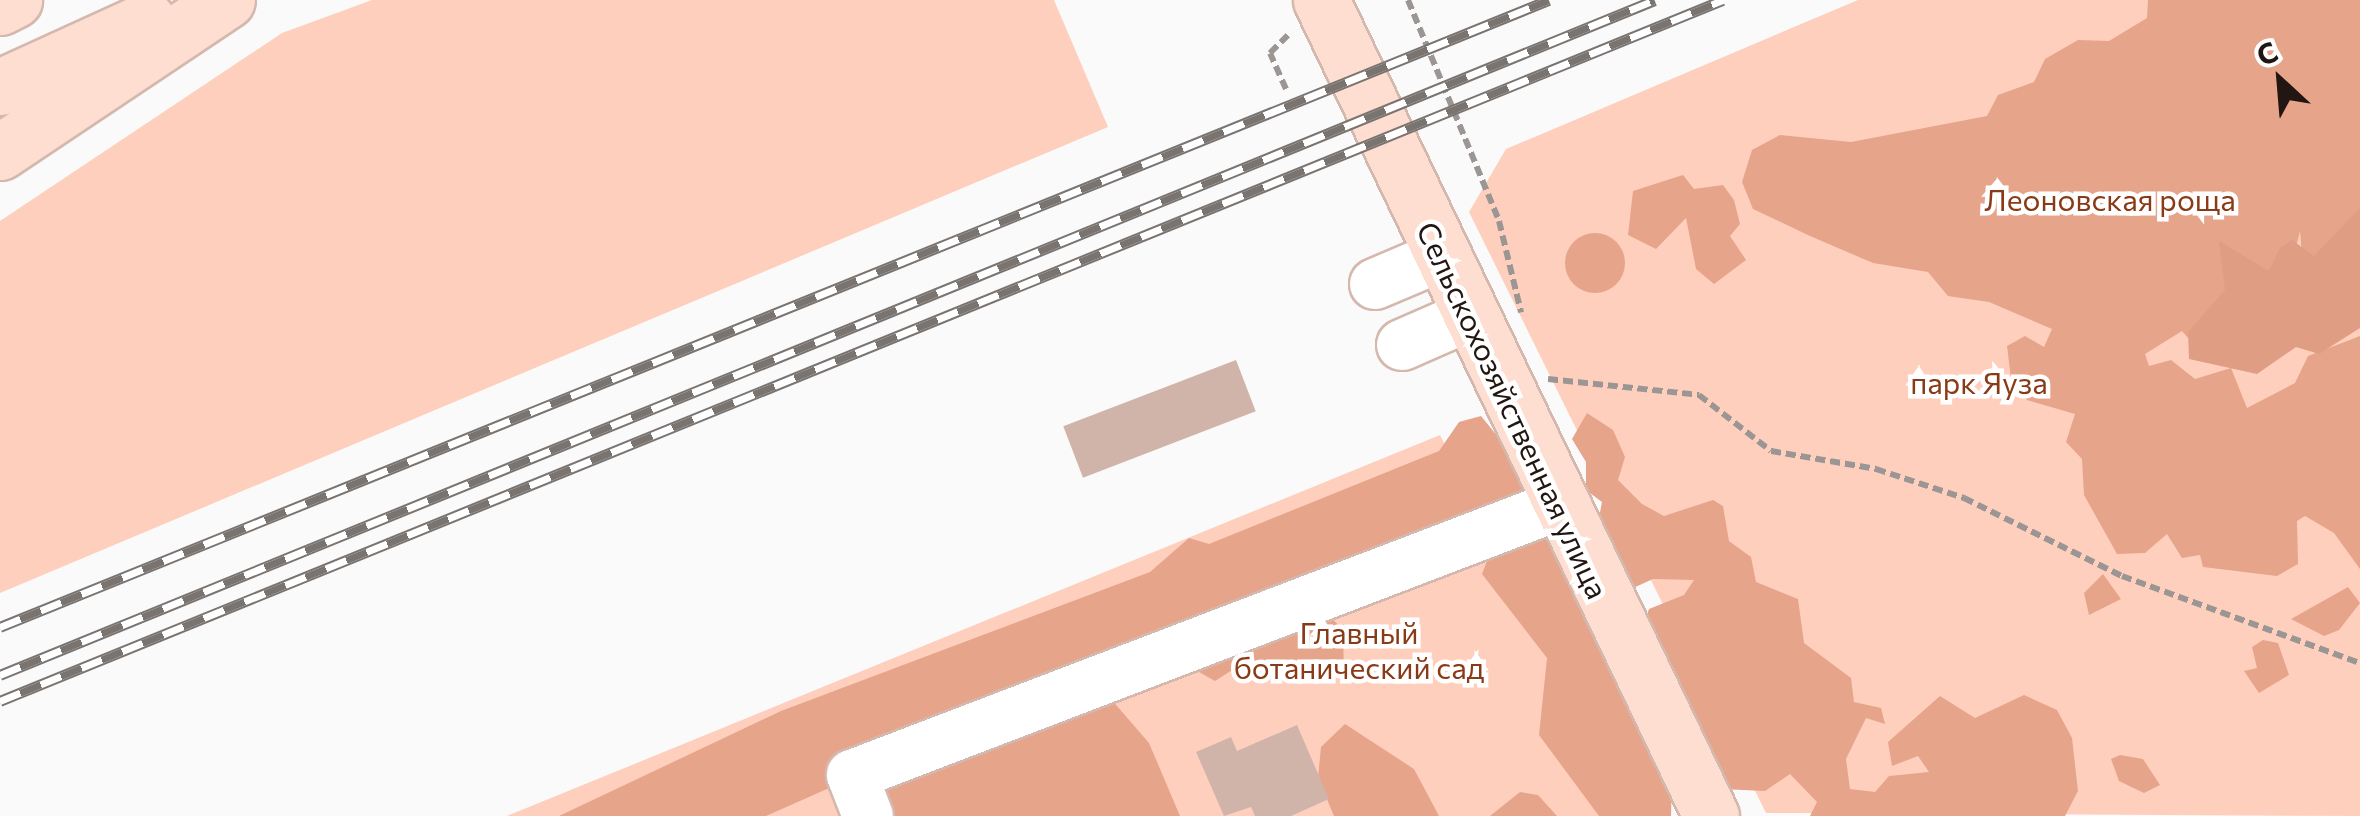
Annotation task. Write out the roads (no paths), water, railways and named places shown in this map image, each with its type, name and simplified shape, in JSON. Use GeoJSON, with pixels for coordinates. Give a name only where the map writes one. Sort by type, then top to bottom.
{"type":"FeatureCollection","features":[{"type":"Feature","properties":{"kind":"main road"},"geometry":{"type":"LineString","coordinates":[[0,7],[14,0]]}},
{"type":"Feature","properties":{"kind":"main road"},"geometry":{"type":"LineString","coordinates":[[0,86],[191,0]]}},
{"type":"Feature","properties":{"kind":"main road"},"geometry":{"type":"LineString","coordinates":[[0,152],[228,0]]}},
{"type":"Feature","properties":{"kind":"main road","name":"Сельскохозяйственная улица"},"geometry":{"type":"LineString","coordinates":[[1321,0],[1556,506],[1711,816]]}},
{"type":"Feature","properties":{"kind":"lane"},"geometry":{"type":"LineString","coordinates":[[1375,284],[1441,256]]}},
{"type":"Feature","properties":{"kind":"lane"},"geometry":{"type":"LineString","coordinates":[[1402,345],[1468,316]]}},
{"type":"Feature","properties":{"kind":"lane"},"geometry":{"type":"LineString","coordinates":[[868,816],[852,775],[1556,506]]}},
{"type":"Feature","properties":{"kind":"railway"},"geometry":{"type":"LineString","coordinates":[[0,627],[1549,0]]}},
{"type":"Feature","properties":{"kind":"railway"},"geometry":{"type":"LineString","coordinates":[[0,675],[1655,0]]}},
{"type":"Feature","properties":{"kind":"railway"},"geometry":{"type":"LineString","coordinates":[[0,701],[1723,0]]}},
{"type":"Feature","properties":{"kind":"park label","name":"Леоновская роща"},"geometry":{"type":"Point","coordinates":[2110,199]}},
{"type":"Feature","properties":{"kind":"park label","name":"парк Яуза"},"geometry":{"type":"Point","coordinates":[1979,382]}},
{"type":"Feature","properties":{"kind":"park label","name":"Главный ботанический сад"},"geometry":{"type":"Point","coordinates":[1359,649]}}]}
